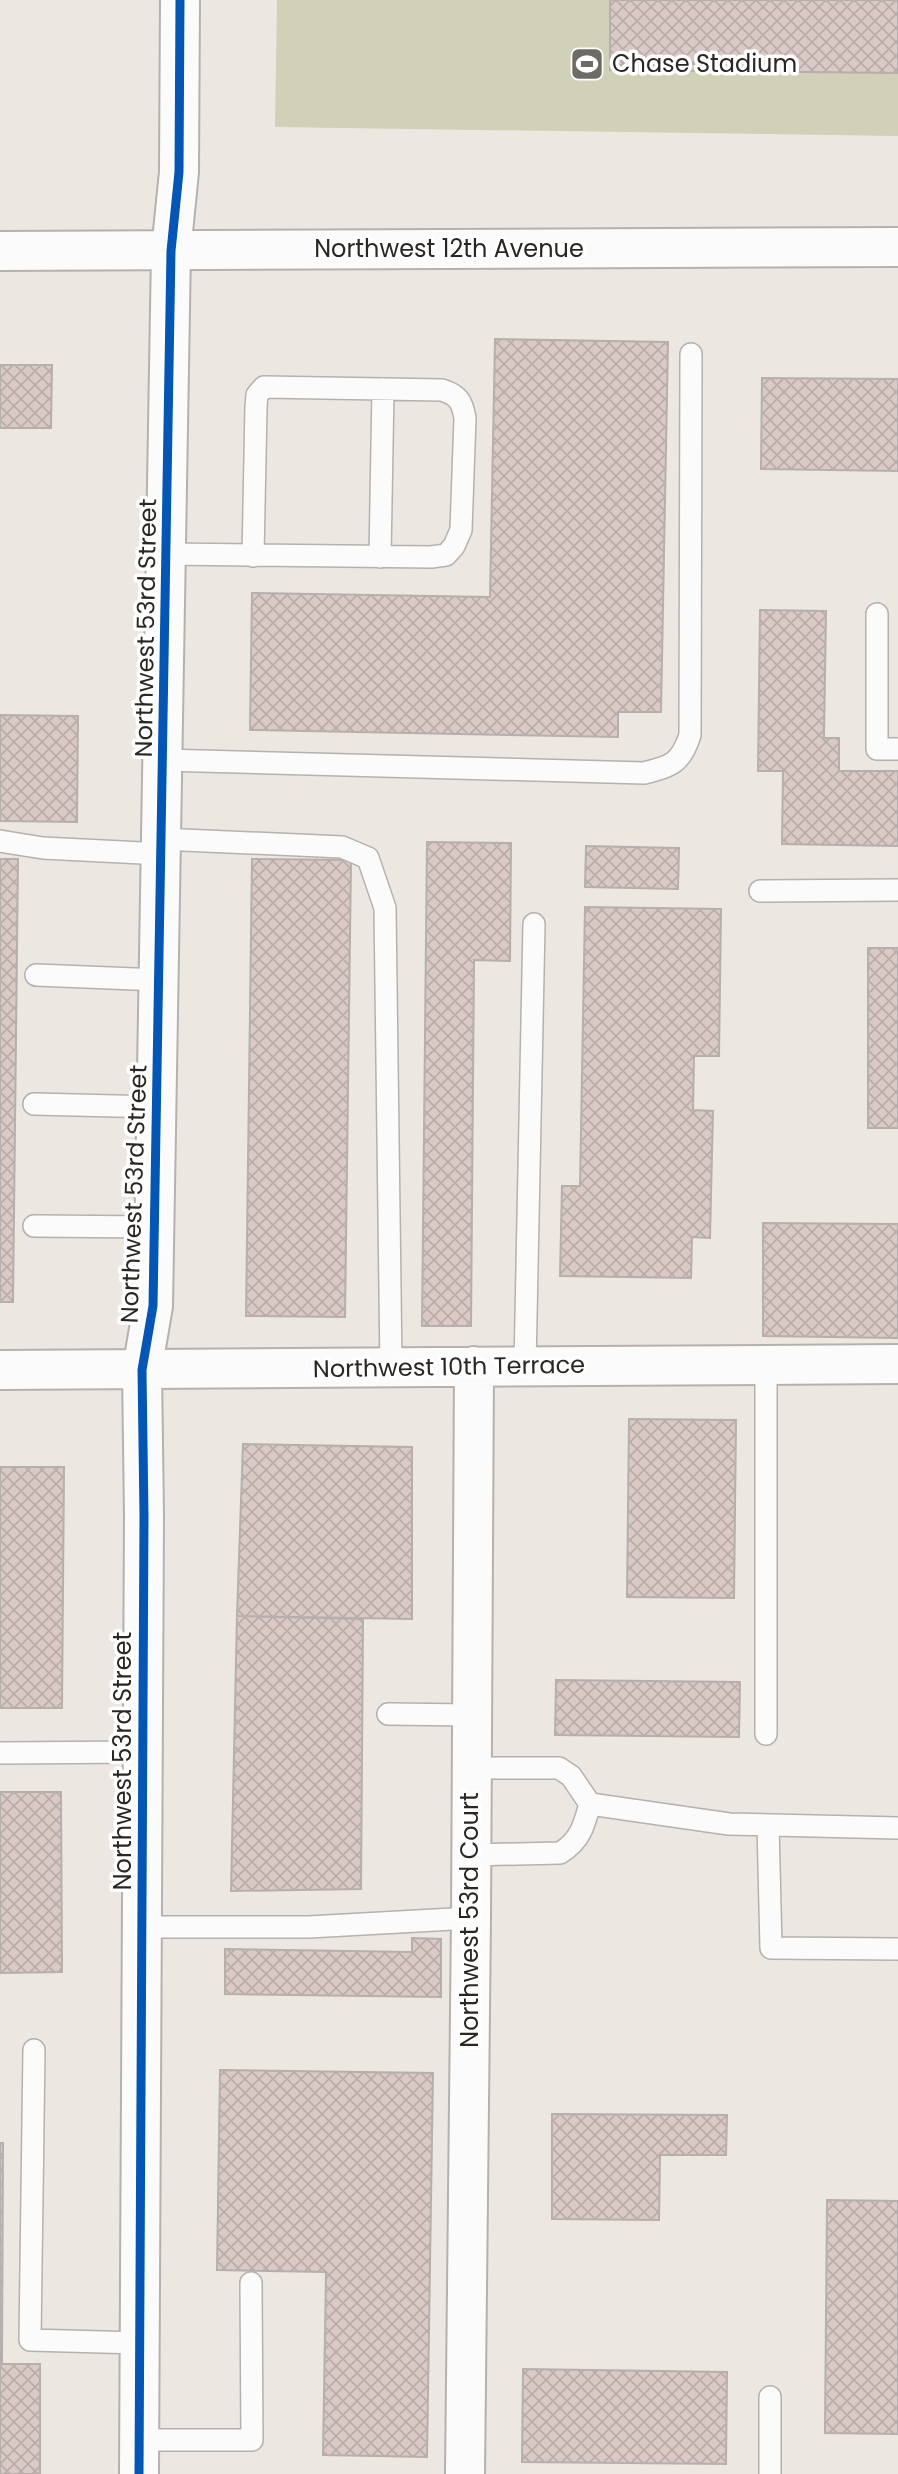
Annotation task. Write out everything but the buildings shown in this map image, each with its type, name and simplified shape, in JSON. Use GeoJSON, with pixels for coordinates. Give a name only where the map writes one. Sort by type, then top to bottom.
{"type":"FeatureCollection","features":[{"type":"Feature","properties":{"kind":"street","name":"Northwest 53rd Street"},"geometry":{"type":"LineString","coordinates":[[139,2457],[142,1370],[153,1307],[171,251],[180,172],[180,0]]}},
{"type":"Feature","properties":{"kind":"street","name":"Northwest 12th Avenue"},"geometry":{"type":"LineString","coordinates":[[0,251],[898,247]]}},
{"type":"Feature","properties":{"kind":"street","name":"Northwest 10th Terrace"},"geometry":{"type":"LineString","coordinates":[[0,1370],[898,1364]]}},
{"type":"Feature","properties":{"kind":"street","name":"Northwest 53rd Court"},"geometry":{"type":"LineString","coordinates":[[465,2474],[474,1366]]}},
{"type":"Feature","properties":{"kind":"lane"},"geometry":{"type":"LineString","coordinates":[[163,760],[645,773],[667,767],[681,759],[690,735],[691,354]]}},
{"type":"Feature","properties":{"kind":"lane"},"geometry":{"type":"LineString","coordinates":[[166,554],[253,556],[380,557],[446,555],[454,546],[461,530],[465,418],[463,403],[454,394],[442,390],[264,387],[257,395],[253,556]]}},
{"type":"Feature","properties":{"kind":"lane"},"geometry":{"type":"LineString","coordinates":[[380,557],[383,388]]}},
{"type":"Feature","properties":{"kind":"lane"},"geometry":{"type":"LineString","coordinates":[[877,614],[877,748],[898,749]]}},
{"type":"Feature","properties":{"kind":"lane"},"geometry":{"type":"LineString","coordinates":[[0,841],[43,848],[342,847],[368,858],[386,908],[391,1367]]}},
{"type":"Feature","properties":{"kind":"lane"},"geometry":{"type":"LineString","coordinates":[[760,891],[898,890]]}},
{"type":"Feature","properties":{"kind":"lane"},"geometry":{"type":"LineString","coordinates":[[525,1366],[534,924]]}},
{"type":"Feature","properties":{"kind":"lane"},"geometry":{"type":"LineString","coordinates":[[36,975],[160,980]]}},
{"type":"Feature","properties":{"kind":"lane"},"geometry":{"type":"LineString","coordinates":[[34,1104],[157,1107]]}},
{"type":"Feature","properties":{"kind":"lane"},"geometry":{"type":"LineString","coordinates":[[34,1226],[155,1227]]}},
{"type":"Feature","properties":{"kind":"lane"},"geometry":{"type":"LineString","coordinates":[[766,1365],[766,1734]]}},
{"type":"Feature","properties":{"kind":"lane"},"geometry":{"type":"LineString","coordinates":[[388,1714],[471,1715]]}},
{"type":"Feature","properties":{"kind":"lane"},"geometry":{"type":"LineString","coordinates":[[0,1753],[142,1752]]}},
{"type":"Feature","properties":{"kind":"lane"},"geometry":{"type":"LineString","coordinates":[[471,1768],[559,1768],[571,1776],[590,1804],[729,1824],[898,1828]]}},
{"type":"Feature","properties":{"kind":"lane"},"geometry":{"type":"LineString","coordinates":[[470,1855],[560,1853],[582,1834],[590,1804]]}},
{"type":"Feature","properties":{"kind":"lane"},"geometry":{"type":"LineString","coordinates":[[768,1825],[771,1948],[898,1949]]}},
{"type":"Feature","properties":{"kind":"lane"},"geometry":{"type":"LineString","coordinates":[[141,1927],[309,1927],[471,1918]]}},
{"type":"Feature","properties":{"kind":"lane"},"geometry":{"type":"LineString","coordinates":[[34,2050],[30,2340],[139,2343]]}},
{"type":"Feature","properties":{"kind":"lane"},"geometry":{"type":"LineString","coordinates":[[139,2457],[252,2440],[251,2283]]}},
{"type":"Feature","properties":{"kind":"lane"},"geometry":{"type":"LineString","coordinates":[[770,2397],[771,2474]]}},
{"type":"Feature","properties":{"kind":"green space","name":"Chase Stadium"},"geometry":{"type":"Polygon","coordinates":[[[277,0],[898,0],[898,136],[275,127],[277,0]]]}},
{"type":"Feature","properties":{"kind":"cycle path"},"geometry":{"type":"LineString","coordinates":[[139,2474],[144,1516],[142,1370],[153,1306],[171,251],[179,172],[180,0]]}},
{"type":"Feature","properties":{"kind":"place","name":"Chase Stadium"},"geometry":{"type":"Point","coordinates":[587,64]}}]}
